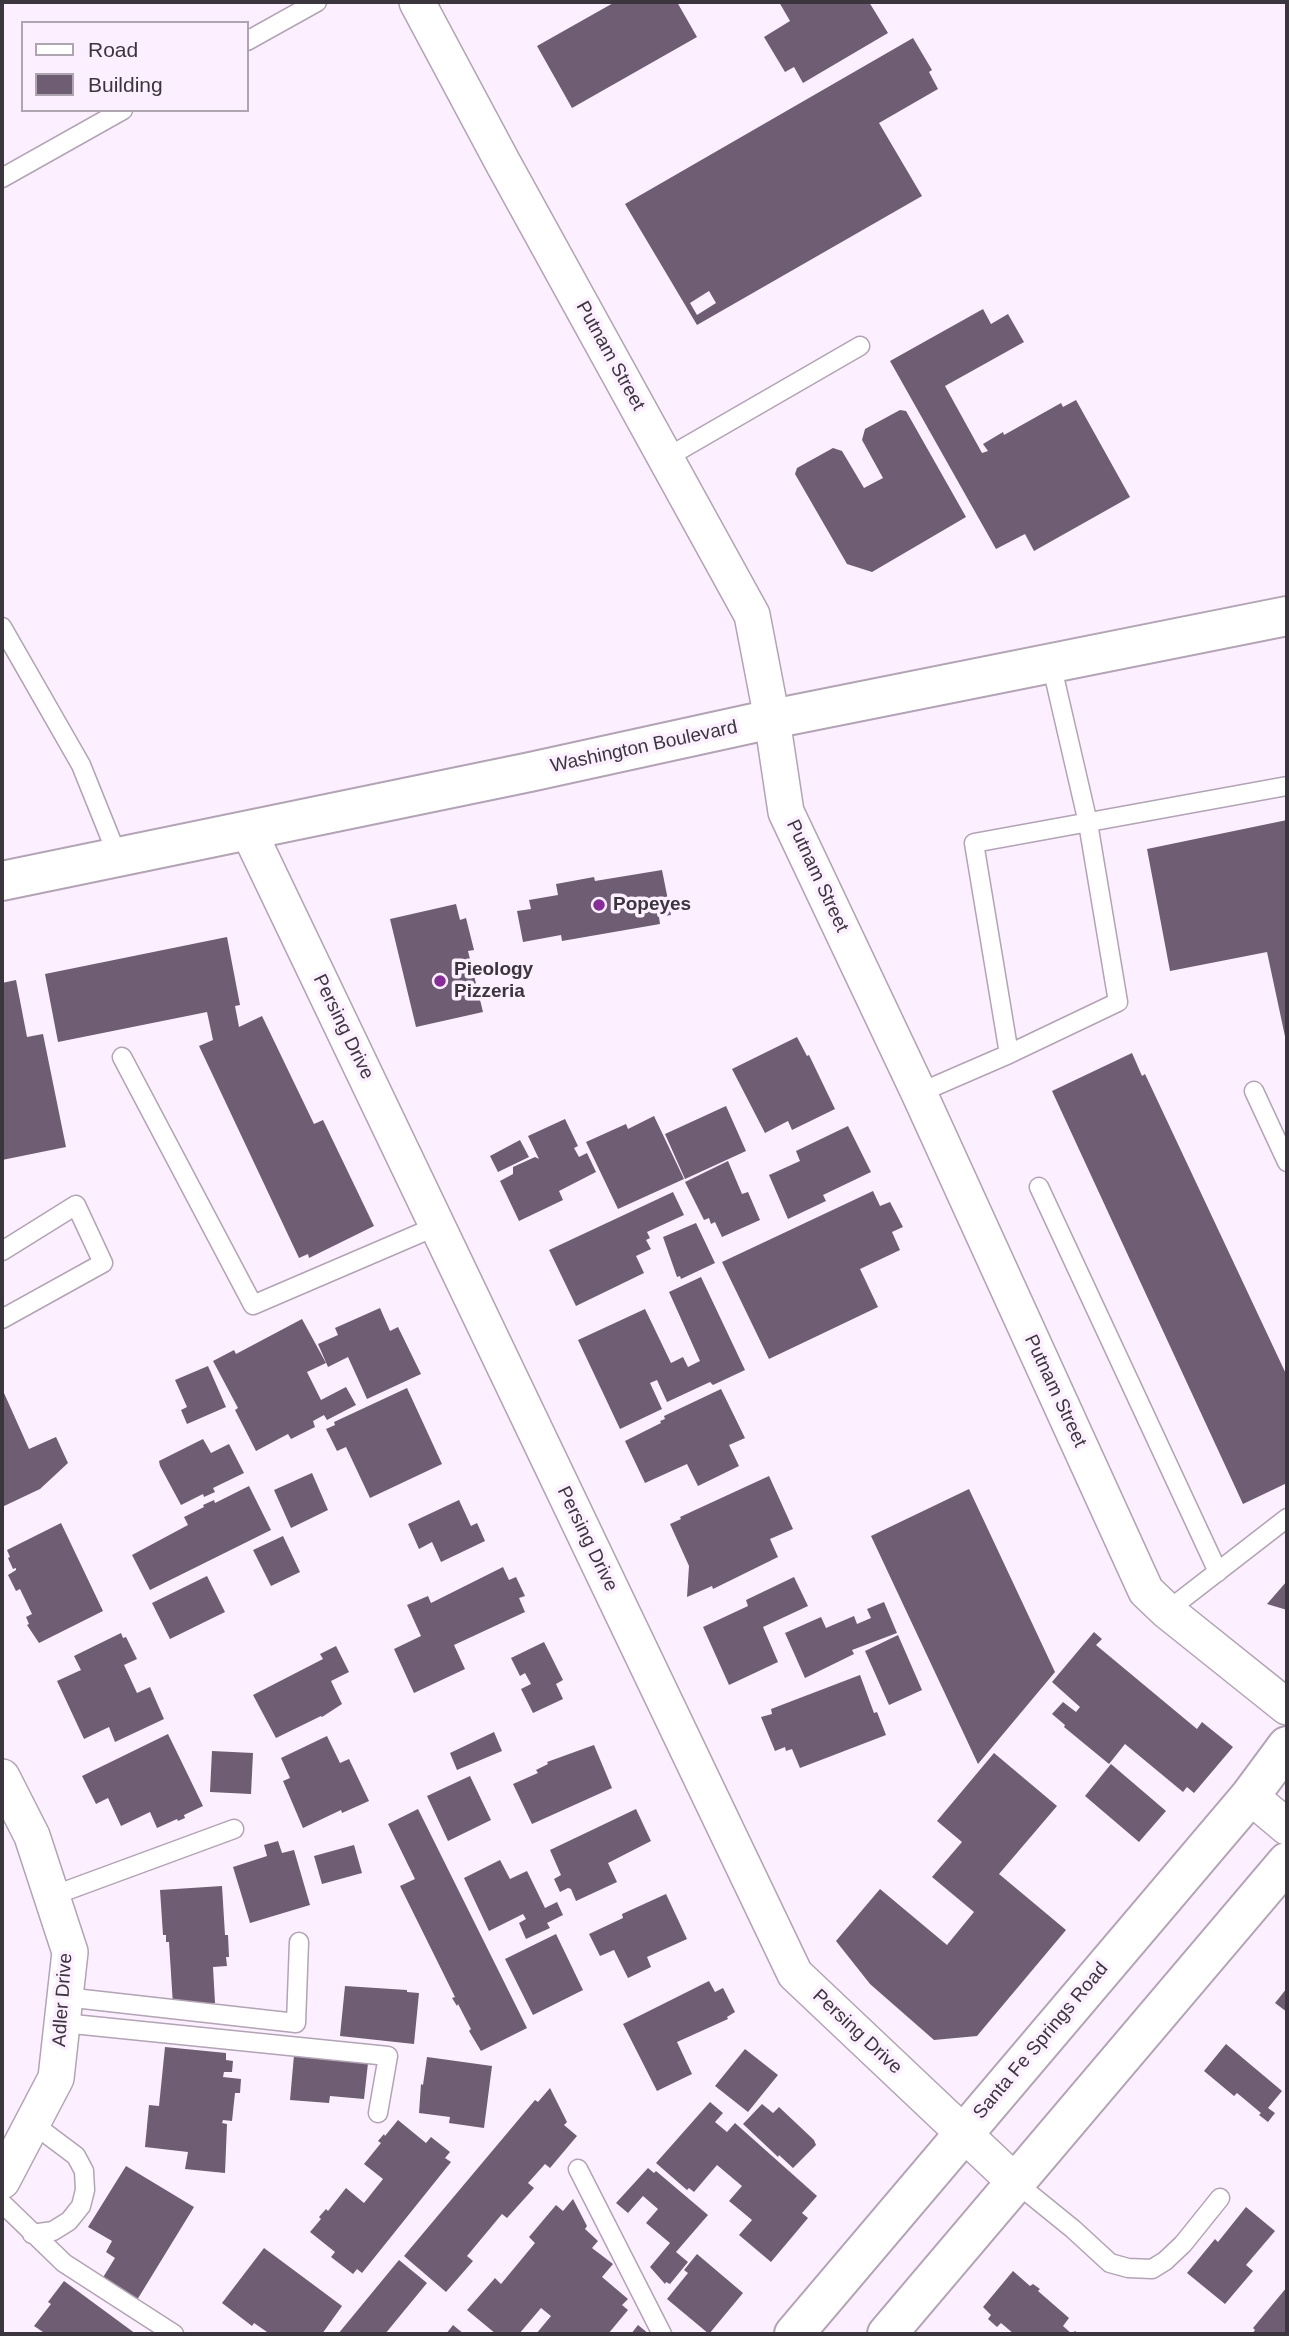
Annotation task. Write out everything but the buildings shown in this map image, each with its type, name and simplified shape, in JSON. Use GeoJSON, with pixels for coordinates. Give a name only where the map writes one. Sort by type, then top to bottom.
{"type":"FeatureCollection","features":[{"type":"Feature","properties":{"kind":"main road","name":"Washington Boulevard"},"geometry":{"type":"LineString","coordinates":[[2,881],[772,719],[1287,615]]}},
{"type":"Feature","properties":{"kind":"main road","name":"Santa Fe Springs Road"},"geometry":{"type":"LineString","coordinates":[[794,2334],[1250,1796],[1287,1746]]}},
{"type":"Feature","properties":{"kind":"main road"},"geometry":{"type":"LineString","coordinates":[[887,2334],[1287,1862]]}},
{"type":"Feature","properties":{"kind":"street","name":"Putnam Street"},"geometry":{"type":"LineString","coordinates":[[417,2],[752,615],[786,812],[919,1093],[1146,1591],[1167,1611],[1287,1707]]}},
{"type":"Feature","properties":{"kind":"street","name":"Persing Drive"},"geometry":{"type":"LineString","coordinates":[[248,830],[795,1974],[1015,2182]]}},
{"type":"Feature","properties":{"kind":"street","name":"Adler Drive"},"geometry":{"type":"LineString","coordinates":[[2,1777],[32,1836],[70,1952],[56,2078],[2,2180]]}},
{"type":"Feature","properties":{"kind":"street"},"geometry":{"type":"LineString","coordinates":[[1250,1796],[1287,1827]]}},
{"type":"Feature","properties":{"kind":"lane"},"geometry":{"type":"LineString","coordinates":[[248,40],[317,2]]}},
{"type":"Feature","properties":{"kind":"lane"},"geometry":{"type":"LineString","coordinates":[[2,178],[119,112]]}},
{"type":"Feature","properties":{"kind":"lane"},"geometry":{"type":"LineString","coordinates":[[666,458],[860,346]]}},
{"type":"Feature","properties":{"kind":"lane"},"geometry":{"type":"LineString","coordinates":[[2,627],[80,765],[118,857]]}},
{"type":"Feature","properties":{"kind":"lane"},"geometry":{"type":"LineString","coordinates":[[919,1093],[1118,1002],[1088,823],[1051,663]]}},
{"type":"Feature","properties":{"kind":"lane"},"geometry":{"type":"LineString","coordinates":[[1009,1054],[974,844],[1287,786]]}},
{"type":"Feature","properties":{"kind":"lane"},"geometry":{"type":"LineString","coordinates":[[122,1057],[253,1305],[437,1226]]}},
{"type":"Feature","properties":{"kind":"lane"},"geometry":{"type":"LineString","coordinates":[[1254,1091],[1287,1162]]}},
{"type":"Feature","properties":{"kind":"lane"},"geometry":{"type":"LineString","coordinates":[[1039,1187],[1218,1572]]}},
{"type":"Feature","properties":{"kind":"lane"},"geometry":{"type":"LineString","coordinates":[[2,1251],[76,1205],[103,1263],[2,1319]]}},
{"type":"Feature","properties":{"kind":"lane"},"geometry":{"type":"LineString","coordinates":[[1167,1611],[1287,1518]]}},
{"type":"Feature","properties":{"kind":"lane"},"geometry":{"type":"LineString","coordinates":[[52,1896],[234,1829]]}},
{"type":"Feature","properties":{"kind":"lane"},"geometry":{"type":"LineString","coordinates":[[64,2010],[296,2023],[299,1942]]}},
{"type":"Feature","properties":{"kind":"lane"},"geometry":{"type":"LineString","coordinates":[[64,2010],[388,2056],[378,2113]]}},
{"type":"Feature","properties":{"kind":"lane"},"geometry":{"type":"LineString","coordinates":[[32,2123],[76,2156],[84,2171],[85,2190],[80,2206],[69,2221],[53,2231],[32,2234]]}},
{"type":"Feature","properties":{"kind":"lane"},"geometry":{"type":"LineString","coordinates":[[578,2169],[662,2334]]}},
{"type":"Feature","properties":{"kind":"lane"},"geometry":{"type":"LineString","coordinates":[[1015,2182],[1110,2263],[1128,2268],[1152,2269],[1165,2261],[1183,2244],[1220,2198]]}},
{"type":"Feature","properties":{"kind":"lane"},"geometry":{"type":"LineString","coordinates":[[2,2203],[64,2263],[174,2334]]}},
{"type":"Feature","properties":{"kind":"place","name":"Popeyes"},"geometry":{"type":"Point","coordinates":[599,905]}},
{"type":"Feature","properties":{"kind":"place","name":"Pieology Pizzeria"},"geometry":{"type":"Point","coordinates":[440,981]}}]}
